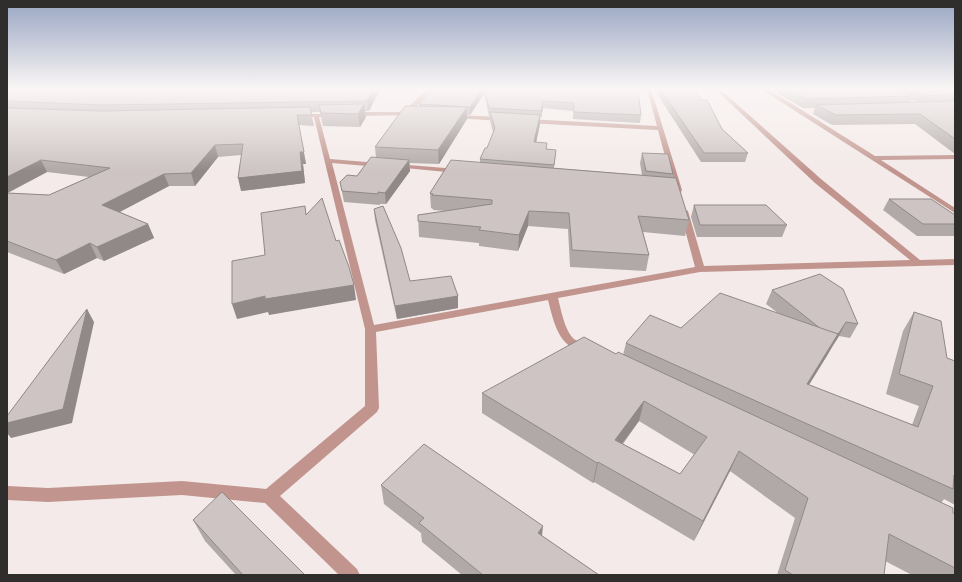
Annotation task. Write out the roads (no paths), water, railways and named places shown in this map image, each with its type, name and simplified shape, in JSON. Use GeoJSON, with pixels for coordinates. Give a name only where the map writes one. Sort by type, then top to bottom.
{"type":"FeatureCollection","features":[{"type":"Feature","properties":{"kind":"street"},"geometry":{"type":"LineString","coordinates":[[269,496],[372,408],[370,329],[316,116]]}},
{"type":"Feature","properties":{"kind":"street"},"geometry":{"type":"LineString","coordinates":[[657,116],[700,269]]}},
{"type":"Feature","properties":{"kind":"street"},"geometry":{"type":"LineString","coordinates":[[746,116],[818,182],[917,262]]}},
{"type":"Feature","properties":{"kind":"street"},"geometry":{"type":"LineString","coordinates":[[808,116],[955,211]]}},
{"type":"Feature","properties":{"kind":"street"},"geometry":{"type":"LineString","coordinates":[[450,117],[512,120]]}},
{"type":"Feature","properties":{"kind":"street"},"geometry":{"type":"LineString","coordinates":[[520,120],[660,128]]}},
{"type":"Feature","properties":{"kind":"street"},"geometry":{"type":"LineString","coordinates":[[871,158],[955,157]]}},
{"type":"Feature","properties":{"kind":"street"},"geometry":{"type":"LineString","coordinates":[[327,161],[383,165]]}},
{"type":"Feature","properties":{"kind":"street"},"geometry":{"type":"LineString","coordinates":[[391,166],[463,172]]}},
{"type":"Feature","properties":{"kind":"street"},"geometry":{"type":"LineString","coordinates":[[670,188],[680,196]]}},
{"type":"Feature","properties":{"kind":"street"},"geometry":{"type":"LineString","coordinates":[[370,329],[700,269],[955,262]]}},
{"type":"Feature","properties":{"kind":"street"},"geometry":{"type":"LineString","coordinates":[[552,296],[559,323],[568,341],[595,355]]}},
{"type":"Feature","properties":{"kind":"street"},"geometry":{"type":"LineString","coordinates":[[7,493],[48,494],[182,488],[269,496],[351,575]]}}]}
